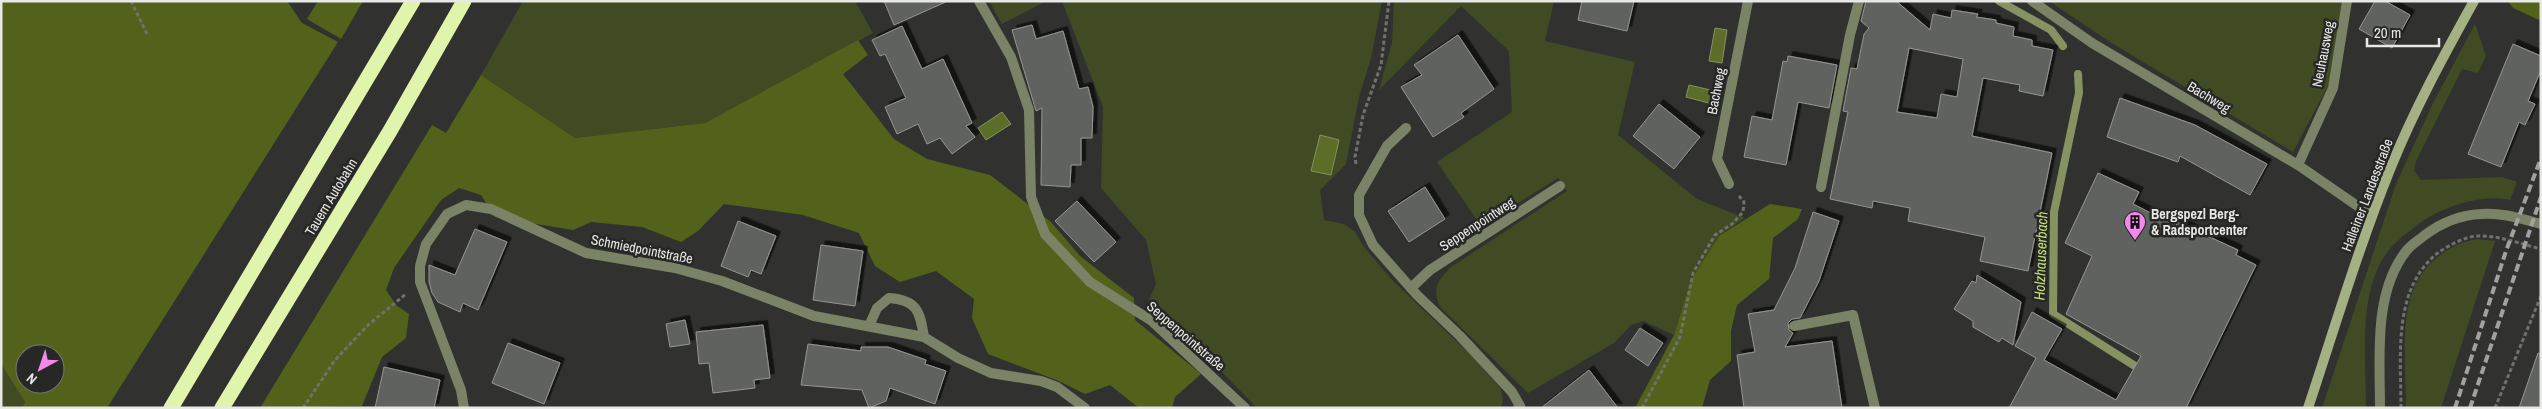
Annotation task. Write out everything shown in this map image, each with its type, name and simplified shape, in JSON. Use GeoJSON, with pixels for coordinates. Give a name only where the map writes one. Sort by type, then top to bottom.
{"type":"FeatureCollection","features":[{"type":"Feature","properties":{"kind":"highway"},"geometry":{"type":"LineString","coordinates":[[171,408],[412,1]]}},
{"type":"Feature","properties":{"kind":"highway","name":"Tauern Autobahn"},"geometry":{"type":"LineString","coordinates":[[222,408],[390,131],[464,1]]}},
{"type":"Feature","properties":{"kind":"main road","name":"Halleiner Landesstraße"},"geometry":{"type":"LineString","coordinates":[[2308,408],[2372,216],[2418,105],[2474,1]]}},
{"type":"Feature","properties":{"kind":"street","name":"Seppenpointstraße"},"geometry":{"type":"LineString","coordinates":[[979,1],[1011,58],[1029,110],[1031,197],[1044,234],[1090,282],[1152,321],[1245,408]]}},
{"type":"Feature","properties":{"kind":"street","name":"Bachweg"},"geometry":{"type":"LineString","coordinates":[[1729,184],[1717,159],[1748,1]]}},
{"type":"Feature","properties":{"kind":"street"},"geometry":{"type":"LineString","coordinates":[[1821,187],[1850,35],[1859,1]]}},
{"type":"Feature","properties":{"kind":"street","name":"Bachweg"},"geometry":{"type":"LineString","coordinates":[[2032,1],[2092,43],[2298,165],[2372,216]]}},
{"type":"Feature","properties":{"kind":"street","name":"Neuhausweg"},"geometry":{"type":"LineString","coordinates":[[2298,165],[2333,88],[2347,1]]}},
{"type":"Feature","properties":{"kind":"street"},"geometry":{"type":"LineString","coordinates":[[1406,128],[1387,146],[1359,195],[1359,215],[1373,245],[1411,288],[1512,392],[1520,406],[1518,408]]}},
{"type":"Feature","properties":{"kind":"street","name":"Seppenpointweg"},"geometry":{"type":"LineString","coordinates":[[1411,288],[1430,270],[1560,186]]}},
{"type":"Feature","properties":{"kind":"street","name":"Schmiedpointstraße"},"geometry":{"type":"LineString","coordinates":[[464,408],[460,390],[420,282],[420,266],[426,244],[447,214],[466,205],[491,209],[586,253],[676,268],[722,281],[814,316],[924,337],[958,358],[991,373],[1041,381],[1057,387],[1071,395],[1084,408]]}},
{"type":"Feature","properties":{"kind":"street"},"geometry":{"type":"LineString","coordinates":[[2380,408],[2380,339],[2384,305],[2393,273],[2408,249],[2434,228],[2457,218],[2481,214],[2502,215],[2541,224]]}},
{"type":"Feature","properties":{"kind":"street"},"geometry":{"type":"LineString","coordinates":[[869,326],[877,308],[889,298],[904,300],[915,306],[921,316],[924,337]]}},
{"type":"Feature","properties":{"kind":"street"},"geometry":{"type":"LineString","coordinates":[[1794,326],[1853,315],[1875,408]]}},
{"type":"Feature","properties":{"kind":"path"},"geometry":{"type":"LineString","coordinates":[[131,1],[147,34]]}},
{"type":"Feature","properties":{"kind":"path"},"geometry":{"type":"LineString","coordinates":[[1359,195],[1355,157],[1363,115],[1381,65],[1389,1]]}},
{"type":"Feature","properties":{"kind":"path"},"geometry":{"type":"LineString","coordinates":[[1642,408],[1680,337],[1693,273],[1715,235],[1732,224],[1743,212],[1744,202],[1729,184]]}},
{"type":"Feature","properties":{"kind":"path"},"geometry":{"type":"LineString","coordinates":[[2400,408],[2403,324],[2407,293],[2419,272],[2448,246],[2472,238],[2490,237],[2541,249]]}},
{"type":"Feature","properties":{"kind":"path"},"geometry":{"type":"LineString","coordinates":[[303,408],[335,360],[368,326],[420,282]]}},
{"type":"Feature","properties":{"kind":"path"},"geometry":{"type":"LineString","coordinates":[[2495,408],[2541,296]]}},
{"type":"Feature","properties":{"kind":"shaded area"},"geometry":{"type":"Polygon","coordinates":[[[1,1],[287,1],[302,23],[338,42],[107,408],[22,408],[25,402],[20,394],[65,394],[65,344],[15,344],[15,386],[1,364],[1,1]]]}},
{"type":"Feature","properties":{"kind":"shaded area"},"geometry":{"type":"Polygon","coordinates":[[[318,1],[363,1],[341,39],[307,19],[318,1]]]}},
{"type":"Feature","properties":{"kind":"shaded area"},"geometry":{"type":"Polygon","coordinates":[[[523,1],[855,1],[873,33],[705,123],[575,138],[481,75],[523,1]]]}},
{"type":"Feature","properties":{"kind":"shaded area"},"geometry":{"type":"Polygon","coordinates":[[[989,1],[1046,1],[1002,24],[989,1]]]}},
{"type":"Feature","properties":{"kind":"shaded area"},"geometry":{"type":"Polygon","coordinates":[[[1062,1],[1382,1],[1371,58],[1359,97],[1346,164],[1320,190],[1324,220],[1344,224],[1355,232],[1364,247],[1392,280],[1470,354],[1501,389],[1503,400],[1501,408],[1257,408],[1213,363],[1147,305],[1156,284],[1146,240],[1101,188],[1103,107],[1062,1]]]}},
{"type":"Feature","properties":{"kind":"shaded area"},"geometry":{"type":"Polygon","coordinates":[[[1394,1],[1554,1],[1545,41],[1635,62],[1618,135],[1697,199],[1745,218],[1719,236],[1691,280],[1674,335],[1643,321],[1631,325],[1614,343],[1528,393],[1440,307],[1436,294],[1437,285],[1451,267],[1567,191],[1558,178],[1481,226],[1437,162],[1512,112],[1509,51],[1461,6],[1379,90],[1392,43],[1394,1]]]}},
{"type":"Feature","properties":{"kind":"shaded area"},"geometry":{"type":"Polygon","coordinates":[[[2049,1],[2342,1],[2329,84],[2293,152],[2110,42],[2049,1]]]}},
{"type":"Feature","properties":{"kind":"shaded area"},"geometry":{"type":"Polygon","coordinates":[[[2508,1],[2541,1],[2541,21],[2513,8],[2508,1]]]}},
{"type":"Feature","properties":{"kind":"shaded area"},"geometry":{"type":"Polygon","coordinates":[[[2475,24],[2486,56],[2478,73],[2462,69],[2416,161],[2414,170],[2421,180],[2502,177],[2517,182],[2510,200],[2493,198],[2476,200],[2443,210],[2422,221],[2393,246],[2384,257],[2370,291],[2365,330],[2366,408],[2322,408],[2396,184],[2433,103],[2475,24]]]}},
{"type":"Feature","properties":{"kind":"shaded area"},"geometry":{"type":"Polygon","coordinates":[[[1715,28],[1727,30],[1722,63],[1709,61],[1715,28]]]}},
{"type":"Feature","properties":{"kind":"shaded area"},"geometry":{"type":"Polygon","coordinates":[[[858,40],[868,55],[843,74],[894,139],[927,159],[990,175],[1051,222],[1080,256],[1134,298],[1135,320],[1201,374],[1175,397],[1172,408],[1139,408],[1110,385],[1085,394],[1059,381],[988,354],[972,318],[974,299],[936,271],[900,282],[875,266],[859,233],[803,215],[724,204],[698,231],[681,242],[642,227],[591,222],[573,230],[495,217],[481,195],[459,188],[441,200],[394,268],[386,290],[396,305],[409,314],[406,338],[382,357],[362,406],[260,408],[432,125],[446,133],[481,75],[575,138],[705,123],[858,40]]]}},
{"type":"Feature","properties":{"kind":"shaded area"},"geometry":{"type":"Polygon","coordinates":[[[1689,85],[1719,92],[1716,105],[1686,97],[1689,85]]]}},
{"type":"Feature","properties":{"kind":"shaded area"},"geometry":{"type":"Polygon","coordinates":[[[1002,112],[1011,124],[986,140],[978,128],[1002,112]]]}},
{"type":"Feature","properties":{"kind":"shaded area"},"geometry":{"type":"Polygon","coordinates":[[[1320,135],[1339,140],[1331,175],[1311,171],[1320,135]]]}},
{"type":"Feature","properties":{"kind":"shaded area"},"geometry":{"type":"Polygon","coordinates":[[[1770,204],[1802,209],[1798,219],[1773,238],[1769,279],[1737,305],[1731,331],[1731,361],[1710,380],[1702,408],[1635,408],[1674,335],[1691,280],[1719,236],[1770,204]]]}},
{"type":"Feature","properties":{"kind":"shaded area"},"geometry":{"type":"Polygon","coordinates":[[[2478,239],[2495,241],[2441,408],[2406,408],[2406,321],[2415,285],[2428,266],[2446,251],[2456,245],[2478,239]]]}},
{"type":"Feature","properties":{"kind":"shaded area"},"geometry":{"type":"Polygon","coordinates":[[[1,364],[15,386],[15,394],[20,394],[25,402],[22,408],[1,408],[1,364]]]}},
{"type":"Feature","properties":{"kind":"building"},"geometry":{"type":"Polygon","coordinates":[[[884,1],[948,1],[894,25],[884,1]]]}},
{"type":"Feature","properties":{"kind":"building"},"geometry":{"type":"Polygon","coordinates":[[[1582,1],[1634,1],[1627,31],[1578,20],[1582,1]]]}},
{"type":"Feature","properties":{"kind":"building"},"geometry":{"type":"Polygon","coordinates":[[[1866,1],[1896,1],[1930,30],[1933,14],[1951,18],[1952,10],[1978,14],[1976,17],[1996,20],[1996,23],[2014,27],[2013,36],[2032,40],[2032,46],[2053,50],[2043,96],[2019,91],[2020,85],[1983,78],[1972,136],[2052,153],[2028,271],[1980,261],[1985,237],[1908,221],[1910,208],[1873,201],[1872,208],[1830,199],[1848,112],[1843,111],[1851,68],[1857,69],[1864,34],[1869,28],[1861,21],[1866,1]],[[1909,48],[1897,112],[1937,118],[1941,94],[1957,97],[1963,59],[1909,48]]]}},
{"type":"Feature","properties":{"kind":"building"},"geometry":{"type":"Polygon","coordinates":[[[2375,1],[2385,1],[2410,15],[2392,48],[2359,29],[2375,1]]]}},
{"type":"Feature","properties":{"kind":"building"},"geometry":{"type":"Polygon","coordinates":[[[1032,25],[1036,39],[1063,31],[1079,89],[1088,87],[1093,107],[1092,138],[1081,138],[1081,165],[1071,165],[1070,187],[1041,185],[1042,108],[1036,111],[1012,30],[1032,25]]]}},
{"type":"Feature","properties":{"kind":"building"},"geometry":{"type":"Polygon","coordinates":[[[902,26],[922,69],[943,59],[972,123],[966,126],[975,137],[952,154],[940,138],[927,144],[918,124],[897,134],[885,107],[906,98],[885,54],[880,56],[872,40],[902,26]]]}},
{"type":"Feature","properties":{"kind":"building"},"geometry":{"type":"Polygon","coordinates":[[[1458,35],[1494,89],[1461,113],[1464,117],[1433,137],[1401,87],[1422,75],[1414,65],[1458,35]]]}},
{"type":"Feature","properties":{"kind":"building"},"geometry":{"type":"Polygon","coordinates":[[[2513,44],[2541,56],[2541,70],[2528,101],[2535,104],[2525,125],[2519,122],[2501,167],[2468,154],[2513,44]]]}},
{"type":"Feature","properties":{"kind":"building"},"geometry":{"type":"Polygon","coordinates":[[[1788,56],[1837,65],[1829,108],[1798,102],[1786,165],[1744,157],[1752,116],[1772,120],[1783,61],[1787,62],[1788,56]]]}},
{"type":"Feature","properties":{"kind":"building"},"geometry":{"type":"Polygon","coordinates":[[[2120,98],[2195,125],[2267,164],[2250,195],[2180,156],[2178,162],[2107,137],[2120,98]]]}},
{"type":"Feature","properties":{"kind":"building"},"geometry":{"type":"Polygon","coordinates":[[[1659,104],[1700,137],[1674,169],[1633,136],[1659,104]]]}},
{"type":"Feature","properties":{"kind":"building"},"geometry":{"type":"Polygon","coordinates":[[[2098,173],[2139,192],[2133,204],[2176,226],[2177,222],[2238,250],[2236,255],[2256,265],[2186,408],[2009,408],[2036,358],[2015,346],[2032,312],[2062,329],[2044,360],[2116,400],[2141,356],[2066,314],[2092,256],[2065,243],[2098,173]]]}},
{"type":"Feature","properties":{"kind":"building"},"geometry":{"type":"Polygon","coordinates":[[[1425,187],[1445,219],[1409,242],[1388,211],[1425,187]]]}},
{"type":"Feature","properties":{"kind":"building"},"geometry":{"type":"Polygon","coordinates":[[[1077,201],[1116,242],[1094,262],[1055,221],[1077,201]]]}},
{"type":"Feature","properties":{"kind":"building"},"geometry":{"type":"Polygon","coordinates":[[[1813,212],[1839,221],[1819,281],[1800,318],[1792,319],[1788,323],[1789,330],[1793,333],[1785,347],[1832,341],[1842,408],[1744,408],[1737,355],[1755,352],[1748,314],[1774,310],[1795,268],[1813,212]]]}},
{"type":"Feature","properties":{"kind":"building"},"geometry":{"type":"Polygon","coordinates":[[[738,221],[776,236],[761,274],[751,270],[748,277],[721,266],[738,221]]]}},
{"type":"Feature","properties":{"kind":"building"},"geometry":{"type":"Polygon","coordinates":[[[475,229],[507,242],[478,310],[463,303],[460,312],[438,302],[432,293],[429,282],[429,265],[455,275],[475,229]]]}},
{"type":"Feature","properties":{"kind":"building"},"geometry":{"type":"Polygon","coordinates":[[[821,245],[863,251],[855,306],[813,300],[821,245]]]}},
{"type":"Feature","properties":{"kind":"building"},"geometry":{"type":"Polygon","coordinates":[[[1977,275],[2021,302],[2013,345],[2002,338],[1999,342],[1973,327],[1973,321],[1954,309],[1972,281],[1976,283],[1977,275]]]}},
{"type":"Feature","properties":{"kind":"building"},"geometry":{"type":"Polygon","coordinates":[[[685,320],[690,344],[670,347],[666,324],[685,320]]]}},
{"type":"Feature","properties":{"kind":"building"},"geometry":{"type":"Polygon","coordinates":[[[763,325],[770,378],[754,380],[755,388],[713,393],[709,363],[699,364],[696,332],[763,325]]]}},
{"type":"Feature","properties":{"kind":"building"},"geometry":{"type":"Polygon","coordinates":[[[1640,328],[1663,343],[1648,366],[1625,350],[1640,328]]]}},
{"type":"Feature","properties":{"kind":"building"},"geometry":{"type":"Polygon","coordinates":[[[508,343],[560,363],[544,404],[492,383],[508,343]]]}},
{"type":"Feature","properties":{"kind":"building"},"geometry":{"type":"Polygon","coordinates":[[[808,344],[861,351],[861,347],[888,347],[926,360],[925,364],[946,371],[935,404],[890,388],[886,401],[869,408],[862,390],[801,385],[808,344]]]}},
{"type":"Feature","properties":{"kind":"building"},"geometry":{"type":"Polygon","coordinates":[[[2538,353],[2541,354],[2541,408],[2519,408],[2538,353]]]}},
{"type":"Feature","properties":{"kind":"building"},"geometry":{"type":"Polygon","coordinates":[[[384,367],[440,380],[434,408],[375,408],[384,367]]]}},
{"type":"Feature","properties":{"kind":"building"},"geometry":{"type":"Polygon","coordinates":[[[1589,370],[1618,408],[1541,408],[1589,370]]]}},
{"type":"Feature","properties":{"kind":"waterway","name":"Holzhauserbach"},"geometry":{"type":"LineString","coordinates":[[1999,1],[2051,30],[2063,46]]}},
{"type":"Feature","properties":{"kind":"waterway","name":"Holzhauserbach"},"geometry":{"type":"LineString","coordinates":[[2078,74],[2079,93],[2054,212],[2053,314],[2135,366]]}},
{"type":"Feature","properties":{"kind":"railway"},"geometry":{"type":"LineString","coordinates":[[2455,408],[2506,251],[2541,158]]}},
{"type":"Feature","properties":{"kind":"railway"},"geometry":{"type":"LineString","coordinates":[[2470,408],[2541,197]]}},
{"type":"Feature","properties":{"kind":"place","name":"Bergspezl Berg- & Radsportcenter"},"geometry":{"type":"Point","coordinates":[2135,241]}}]}
